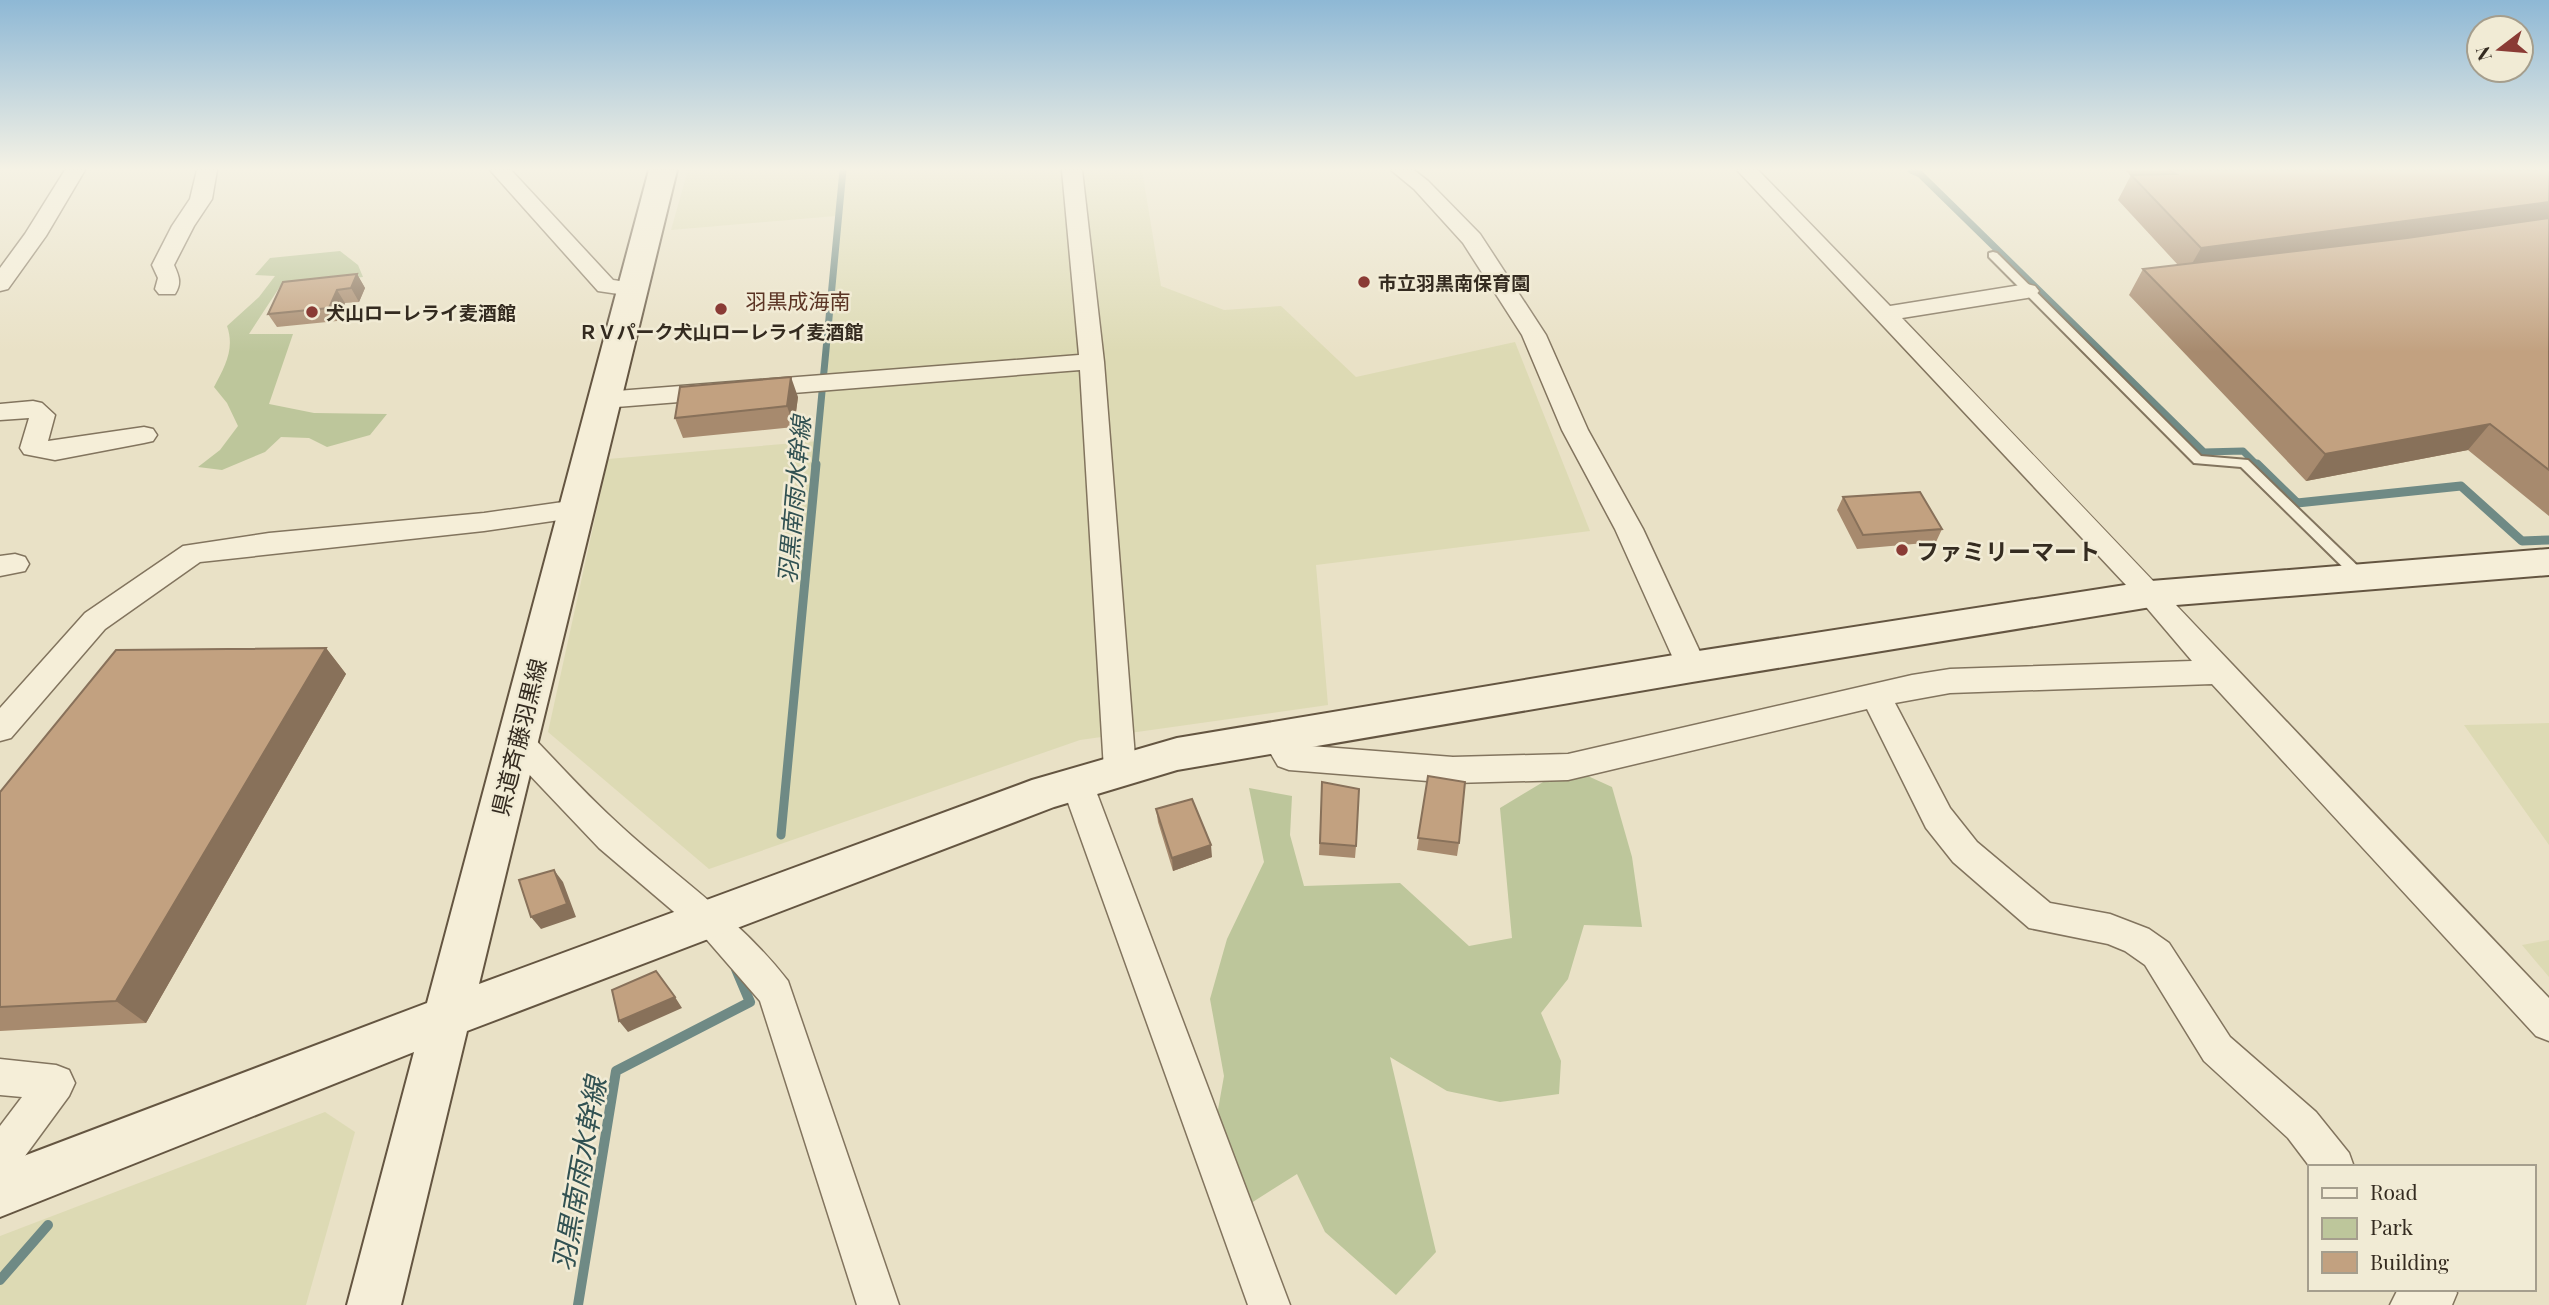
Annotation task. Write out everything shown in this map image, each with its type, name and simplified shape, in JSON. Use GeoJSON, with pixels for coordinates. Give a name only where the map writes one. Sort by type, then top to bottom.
{"type":"FeatureCollection","features":[{"type":"Feature","properties":{"kind":"street"},"geometry":{"type":"LineString","coordinates":[[0,284],[38,231]]}},
{"type":"Feature","properties":{"kind":"street"},"geometry":{"type":"LineString","coordinates":[[167,289],[169,278],[163,265],[180,231]]}},
{"type":"Feature","properties":{"kind":"street"},"geometry":{"type":"LineString","coordinates":[[556,231],[606,286],[632,289]]}},
{"type":"Feature","properties":{"kind":"street","name":"県道斉藤羽黒線"},"geometry":{"type":"LineString","coordinates":[[374,1305],[647,231]]}},
{"type":"Feature","properties":{"kind":"street"},"geometry":{"type":"LineString","coordinates":[[1078,231],[1092,362],[1120,770]]}},
{"type":"Feature","properties":{"kind":"street"},"geometry":{"type":"LineString","coordinates":[[1464,231],[1535,335],[1575,430],[1629,529],[1692,667]]}},
{"type":"Feature","properties":{"kind":"street"},"geometry":{"type":"LineString","coordinates":[[1804,231],[2151,594],[2218,672],[2549,1024]]}},
{"type":"Feature","properties":{"kind":"street"},"geometry":{"type":"LineString","coordinates":[[1885,314],[2027,290]]}},
{"type":"Feature","properties":{"kind":"street"},"geometry":{"type":"LineString","coordinates":[[604,400],[910,373],[1092,362]]}},
{"type":"Feature","properties":{"kind":"street"},"geometry":{"type":"LineString","coordinates":[[0,412],[33,409],[42,415],[33,448],[55,451],[144,435]]}},
{"type":"Feature","properties":{"kind":"street"},"geometry":{"type":"LineString","coordinates":[[0,729],[95,621],[193,553],[269,542],[484,522],[577,509]]}},
{"type":"Feature","properties":{"kind":"street"},"geometry":{"type":"LineString","coordinates":[[0,1191],[448,1017],[946,829],[1077,783],[1177,754],[1692,667],[2151,594],[2549,562]]}},
{"type":"Feature","properties":{"kind":"street"},"geometry":{"type":"LineString","coordinates":[[1277,737],[1289,757],[1453,771],[1568,767],[1950,681],[2218,672]]}},
{"type":"Feature","properties":{"kind":"street"},"geometry":{"type":"LineString","coordinates":[[1876,696],[1938,818],[1965,852],[2041,918],[2110,929],[2137,940],[2157,954],[2217,1049],[2302,1125],[2333,1165]]}},
{"type":"Feature","properties":{"kind":"street"},"geometry":{"type":"LineString","coordinates":[[517,741],[610,837],[708,920],[757,966],[775,993],[878,1305]]}},
{"type":"Feature","properties":{"kind":"street"},"geometry":{"type":"LineString","coordinates":[[1077,783],[1269,1305]]}},
{"type":"Feature","properties":{"kind":"street"},"geometry":{"type":"LineString","coordinates":[[0,1077],[56,1083],[0,1157]]}},
{"type":"Feature","properties":{"kind":"lane"},"geometry":{"type":"LineString","coordinates":[[1993,255],[2198,460],[2244,463],[2360,576]]}},
{"type":"Feature","properties":{"kind":"shaded area"},"geometry":{"type":"Polygon","coordinates":[[[835,231],[1152,231],[1161,286],[1224,310],[1281,306],[1356,377],[1515,342],[1590,531],[1316,565],[1328,705],[1080,740],[709,869],[548,732],[608,459],[819,441],[835,231]]]}},
{"type":"Feature","properties":{"kind":"shaded area"},"geometry":{"type":"Polygon","coordinates":[[[2549,723],[2549,845],[2464,725],[2549,723]]]}},
{"type":"Feature","properties":{"kind":"shaded area"},"geometry":{"type":"Polygon","coordinates":[[[2549,940],[2549,977],[2522,945],[2549,940]]]}},
{"type":"Feature","properties":{"kind":"shaded area"},"geometry":{"type":"Polygon","coordinates":[[[325,1112],[355,1132],[306,1305],[0,1305],[0,1236],[325,1112]]]}},
{"type":"Feature","properties":{"kind":"green space"},"geometry":{"type":"Polygon","coordinates":[[[340,251],[358,265],[363,277],[281,285],[249,334],[293,334],[269,404],[314,413],[387,414],[370,435],[327,447],[309,438],[281,437],[265,452],[222,470],[198,467],[220,450],[238,426],[227,403],[214,387],[229,350],[227,326],[259,297],[275,276],[255,275],[270,258],[340,251]]]}},
{"type":"Feature","properties":{"kind":"green space"},"geometry":{"type":"Polygon","coordinates":[[[1568,767],[1612,787],[1632,857],[1642,927],[1584,925],[1568,979],[1541,1013],[1561,1061],[1559,1094],[1500,1102],[1447,1091],[1390,1057],[1436,1252],[1396,1295],[1325,1232],[1297,1174],[1237,1212],[1209,1160],[1224,1076],[1210,999],[1227,939],[1264,862],[1249,788],[1292,796],[1290,835],[1304,886],[1400,883],[1469,946],[1512,938],[1500,808],[1568,767]]]}},
{"type":"Feature","properties":{"kind":"building"},"geometry":{"type":"Polygon","coordinates":[[[2185,231],[2330,231],[2201,248],[2185,231]]]}},
{"type":"Feature","properties":{"kind":"building"},"geometry":{"type":"Polygon","coordinates":[[[2457,231],[2549,231],[2549,470],[2490,424],[2325,454],[2143,269],[2457,231]]]}},
{"type":"Feature","properties":{"kind":"building"},"geometry":{"type":"Polygon","coordinates":[[[357,274],[351,288],[337,290],[329,308],[268,314],[283,282],[357,274]]]}},
{"type":"Feature","properties":{"kind":"building"},"geometry":{"type":"Polygon","coordinates":[[[791,377],[787,406],[675,418],[680,387],[791,377]]]}},
{"type":"Feature","properties":{"kind":"building"},"geometry":{"type":"Polygon","coordinates":[[[1920,492],[1942,529],[1863,535],[1843,497],[1920,492]]]}},
{"type":"Feature","properties":{"kind":"building"},"geometry":{"type":"Polygon","coordinates":[[[326,648],[116,1001],[0,1007],[0,792],[116,650],[326,648]]]}},
{"type":"Feature","properties":{"kind":"building"},"geometry":{"type":"Polygon","coordinates":[[[1428,776],[1465,782],[1459,843],[1418,838],[1428,776]]]}},
{"type":"Feature","properties":{"kind":"building"},"geometry":{"type":"Polygon","coordinates":[[[1322,782],[1359,789],[1356,846],[1320,843],[1322,782]]]}},
{"type":"Feature","properties":{"kind":"building"},"geometry":{"type":"Polygon","coordinates":[[[1192,799],[1211,845],[1172,858],[1156,809],[1192,799]]]}},
{"type":"Feature","properties":{"kind":"building"},"geometry":{"type":"Polygon","coordinates":[[[554,870],[567,904],[531,917],[519,880],[554,870]]]}},
{"type":"Feature","properties":{"kind":"building"},"geometry":{"type":"Polygon","coordinates":[[[656,971],[675,997],[619,1021],[612,990],[656,971]]]}},
{"type":"Feature","properties":{"kind":"waterway","name":"羽黒南雨水幹線"},"geometry":{"type":"LineString","coordinates":[[815,466],[837,231]]}},
{"type":"Feature","properties":{"kind":"waterway"},"geometry":{"type":"LineString","coordinates":[[1978,231],[2204,452],[2243,451],[2258,466]]}},
{"type":"Feature","properties":{"kind":"waterway","name":"羽黒南雨水幹線"},"geometry":{"type":"LineString","coordinates":[[781,835],[816,464]]}},
{"type":"Feature","properties":{"kind":"waterway"},"geometry":{"type":"LineString","coordinates":[[2257,464],[2297,503],[2461,486],[2522,541],[2549,540]]}},
{"type":"Feature","properties":{"kind":"waterway","name":"羽黒南雨水幹線"},"geometry":{"type":"LineString","coordinates":[[578,1305],[616,1071],[750,1002],[736,969]]}},
{"type":"Feature","properties":{"kind":"waterway"},"geometry":{"type":"LineString","coordinates":[[0,1280],[48,1225]]}},
{"type":"Feature","properties":{"kind":"place","name":"市立羽黒南保育園"},"geometry":{"type":"Point","coordinates":[1364,282]}},
{"type":"Feature","properties":{"kind":"place","name":"ＲＶパーク犬山ローレライ麦酒館"},"geometry":{"type":"Point","coordinates":[721,309]}},
{"type":"Feature","properties":{"kind":"place","name":"犬山ローレライ麦酒館"},"geometry":{"type":"Point","coordinates":[312,312]}},
{"type":"Feature","properties":{"kind":"place","name":"ファミリーマート"},"geometry":{"type":"Point","coordinates":[1902,550]}},
{"type":"Feature","properties":{"kind":"district","name":"羽黒成海南"},"geometry":{"type":"Point","coordinates":[798,300]}}]}
